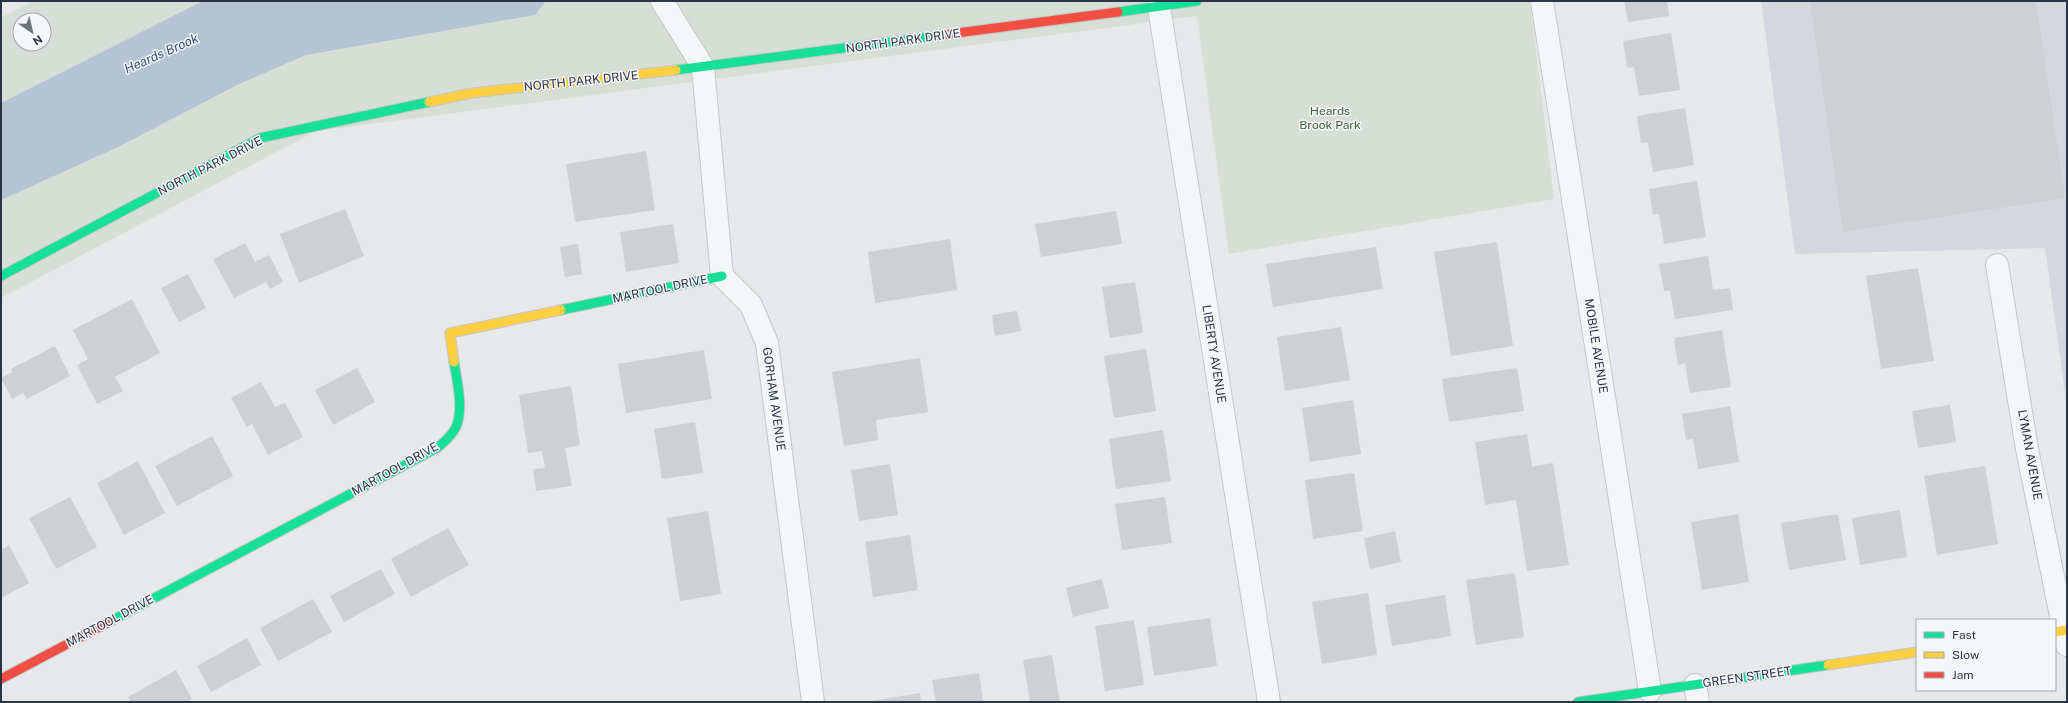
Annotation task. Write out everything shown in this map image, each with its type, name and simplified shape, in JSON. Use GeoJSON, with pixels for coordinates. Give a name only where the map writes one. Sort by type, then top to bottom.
{"type":"FeatureCollection","features":[{"type":"Feature","properties":{"kind":"street"},"geometry":{"type":"LineString","coordinates":[[662,1],[703,68],[722,276]]}},
{"type":"Feature","properties":{"kind":"street","name":"NORTH PARK DRIVE"},"geometry":{"type":"LineString","coordinates":[[1,276],[260,138],[472,93],[703,68],[1196,1]]}},
{"type":"Feature","properties":{"kind":"street","name":"MOBILE AVENUE"},"geometry":{"type":"LineString","coordinates":[[1542,1],[1650,691]]}},
{"type":"Feature","properties":{"kind":"street","name":"LIBERTY AVENUE"},"geometry":{"type":"LineString","coordinates":[[1159,7],[1269,702]]}},
{"type":"Feature","properties":{"kind":"street","name":"LYMAN AVENUE"},"geometry":{"type":"LineString","coordinates":[[1998,265],[2028,449],[2063,634]]}},
{"type":"Feature","properties":{"kind":"street","name":"MARTOOL DRIVE"},"geometry":{"type":"LineString","coordinates":[[1,679],[437,448],[450,437],[457,425],[459,409],[450,333],[722,276]]}},
{"type":"Feature","properties":{"kind":"street","name":"GORHAM AVENUE"},"geometry":{"type":"LineString","coordinates":[[722,276],[751,305],[767,343],[813,702]]}},
{"type":"Feature","properties":{"kind":"street","name":"GREEN STREET"},"geometry":{"type":"LineString","coordinates":[[1578,702],[1650,691],[1696,693],[1916,652]]}},
{"type":"Feature","properties":{"kind":"shaded area"},"geometry":{"type":"Polygon","coordinates":[[[1761,1],[2067,1],[2067,407],[2045,248],[1795,254],[1761,1]]]}},
{"type":"Feature","properties":{"kind":"green space","name":"Heards Brook Park"},"geometry":{"type":"Polygon","coordinates":[[[34,1],[1530,1],[1554,199],[1229,254],[1197,16],[316,131],[1,298],[1,18],[12,12],[12,52],[52,52],[52,12],[13,12],[34,1]]]}},
{"type":"Feature","properties":{"kind":"water","name":"Heards Brook"},"geometry":{"type":"Polygon","coordinates":[[[203,1],[546,1],[535,15],[306,55],[239,84],[118,147],[1,200],[1,103],[203,1]]]}},
{"type":"Feature","properties":{"kind":"building"},"geometry":{"type":"Polygon","coordinates":[[[1624,1],[1667,1],[1669,16],[1628,22],[1624,1]]]}},
{"type":"Feature","properties":{"kind":"building"},"geometry":{"type":"Polygon","coordinates":[[[1810,1],[2036,1],[2065,198],[1843,232],[1810,1]]]}},
{"type":"Feature","properties":{"kind":"building"},"geometry":{"type":"Polygon","coordinates":[[[1671,33],[1680,90],[1639,96],[1634,67],[1627,68],[1623,41],[1671,33]]]}},
{"type":"Feature","properties":{"kind":"building"},"geometry":{"type":"Polygon","coordinates":[[[1685,108],[1694,165],[1653,172],[1648,142],[1641,143],[1637,116],[1685,108]]]}},
{"type":"Feature","properties":{"kind":"building"},"geometry":{"type":"Polygon","coordinates":[[[646,151],[655,210],[575,222],[566,164],[646,151]]]}},
{"type":"Feature","properties":{"kind":"building"},"geometry":{"type":"Polygon","coordinates":[[[1697,181],[1706,237],[1664,244],[1659,214],[1653,215],[1649,189],[1697,181]]]}},
{"type":"Feature","properties":{"kind":"building"},"geometry":{"type":"Polygon","coordinates":[[[345,209],[364,256],[299,283],[280,234],[345,209]]]}},
{"type":"Feature","properties":{"kind":"building"},"geometry":{"type":"Polygon","coordinates":[[[1116,211],[1122,244],[1041,257],[1035,224],[1116,211]]]}},
{"type":"Feature","properties":{"kind":"building"},"geometry":{"type":"Polygon","coordinates":[[[673,224],[679,263],[626,272],[620,232],[673,224]]]}},
{"type":"Feature","properties":{"kind":"building"},"geometry":{"type":"Polygon","coordinates":[[[950,239],[957,290],[875,303],[868,252],[950,239]]]}},
{"type":"Feature","properties":{"kind":"building"},"geometry":{"type":"Polygon","coordinates":[[[1497,242],[1513,346],[1451,356],[1434,252],[1497,242]]]}},
{"type":"Feature","properties":{"kind":"building"},"geometry":{"type":"Polygon","coordinates":[[[245,243],[255,262],[269,255],[283,282],[270,289],[266,282],[234,298],[213,259],[245,243]]]}},
{"type":"Feature","properties":{"kind":"building"},"geometry":{"type":"Polygon","coordinates":[[[578,244],[582,274],[565,277],[560,247],[578,244]]]}},
{"type":"Feature","properties":{"kind":"building"},"geometry":{"type":"Polygon","coordinates":[[[1376,247],[1383,289],[1273,307],[1266,264],[1376,247]]]}},
{"type":"Feature","properties":{"kind":"building"},"geometry":{"type":"Polygon","coordinates":[[[1708,256],[1713,290],[1730,288],[1733,310],[1675,319],[1670,290],[1664,291],[1659,264],[1708,256]]]}},
{"type":"Feature","properties":{"kind":"building"},"geometry":{"type":"Polygon","coordinates":[[[1918,268],[1934,361],[1881,369],[1866,276],[1918,268]]]}},
{"type":"Feature","properties":{"kind":"building"},"geometry":{"type":"Polygon","coordinates":[[[188,274],[206,308],[179,322],[161,288],[188,274]]]}},
{"type":"Feature","properties":{"kind":"building"},"geometry":{"type":"Polygon","coordinates":[[[1135,282],[1143,333],[1110,338],[1102,287],[1135,282]]]}},
{"type":"Feature","properties":{"kind":"building"},"geometry":{"type":"Polygon","coordinates":[[[132,299],[160,353],[115,377],[123,391],[97,404],[77,365],[88,359],[73,330],[132,299]]]}},
{"type":"Feature","properties":{"kind":"building"},"geometry":{"type":"Polygon","coordinates":[[[1017,311],[1021,331],[995,336],[992,315],[1017,311]]]}},
{"type":"Feature","properties":{"kind":"building"},"geometry":{"type":"Polygon","coordinates":[[[1341,327],[1350,380],[1285,391],[1277,337],[1341,327]]]}},
{"type":"Feature","properties":{"kind":"building"},"geometry":{"type":"Polygon","coordinates":[[[1722,330],[1731,387],[1690,393],[1685,363],[1678,365],[1674,338],[1722,330]]]}},
{"type":"Feature","properties":{"kind":"building"},"geometry":{"type":"Polygon","coordinates":[[[55,346],[70,376],[27,399],[23,393],[12,399],[1,378],[12,372],[11,369],[55,346]]]}},
{"type":"Feature","properties":{"kind":"building"},"geometry":{"type":"Polygon","coordinates":[[[1146,349],[1156,411],[1114,418],[1104,356],[1146,349]]]}},
{"type":"Feature","properties":{"kind":"building"},"geometry":{"type":"Polygon","coordinates":[[[704,350],[712,399],[626,413],[618,364],[704,350]]]}},
{"type":"Feature","properties":{"kind":"building"},"geometry":{"type":"Polygon","coordinates":[[[920,358],[928,412],[876,420],[878,440],[844,446],[832,372],[920,358]]]}},
{"type":"Feature","properties":{"kind":"building"},"geometry":{"type":"Polygon","coordinates":[[[357,368],[375,402],[333,425],[315,390],[357,368]]]}},
{"type":"Feature","properties":{"kind":"building"},"geometry":{"type":"Polygon","coordinates":[[[1517,368],[1524,411],[1449,422],[1442,379],[1517,368]]]}},
{"type":"Feature","properties":{"kind":"building"},"geometry":{"type":"Polygon","coordinates":[[[261,382],[275,407],[285,403],[303,437],[268,455],[252,424],[247,427],[231,398],[261,382]]]}},
{"type":"Feature","properties":{"kind":"building"},"geometry":{"type":"Polygon","coordinates":[[[571,386],[580,445],[565,448],[572,486],[536,491],[533,469],[545,468],[542,451],[528,453],[519,395],[571,386]]]}},
{"type":"Feature","properties":{"kind":"building"},"geometry":{"type":"Polygon","coordinates":[[[1353,400],[1361,454],[1310,462],[1302,408],[1353,400]]]}},
{"type":"Feature","properties":{"kind":"building"},"geometry":{"type":"Polygon","coordinates":[[[1950,405],[1956,442],[1918,448],[1912,411],[1950,405]]]}},
{"type":"Feature","properties":{"kind":"building"},"geometry":{"type":"Polygon","coordinates":[[[1730,406],[1739,462],[1698,469],[1693,439],[1686,440],[1682,414],[1730,406]]]}},
{"type":"Feature","properties":{"kind":"building"},"geometry":{"type":"Polygon","coordinates":[[[695,422],[703,473],[662,479],[654,429],[695,422]]]}},
{"type":"Feature","properties":{"kind":"building"},"geometry":{"type":"Polygon","coordinates":[[[1163,430],[1171,481],[1116,489],[1109,439],[1163,430]]]}},
{"type":"Feature","properties":{"kind":"building"},"geometry":{"type":"Polygon","coordinates":[[[1527,434],[1532,467],[1553,463],[1569,565],[1527,571],[1516,500],[1485,505],[1475,442],[1527,434]]]}},
{"type":"Feature","properties":{"kind":"building"},"geometry":{"type":"Polygon","coordinates":[[[212,436],[233,476],[177,506],[155,466],[212,436]]]}},
{"type":"Feature","properties":{"kind":"building"},"geometry":{"type":"Polygon","coordinates":[[[138,461],[165,513],[124,535],[97,483],[138,461]]]}},
{"type":"Feature","properties":{"kind":"building"},"geometry":{"type":"Polygon","coordinates":[[[890,464],[898,515],[859,521],[851,470],[890,464]]]}},
{"type":"Feature","properties":{"kind":"building"},"geometry":{"type":"Polygon","coordinates":[[[1985,466],[1998,544],[1937,555],[1924,476],[1985,466]]]}},
{"type":"Feature","properties":{"kind":"building"},"geometry":{"type":"Polygon","coordinates":[[[1354,473],[1363,531],[1313,539],[1305,480],[1354,473]]]}},
{"type":"Feature","properties":{"kind":"building"},"geometry":{"type":"Polygon","coordinates":[[[70,497],[97,547],[56,569],[29,518],[70,497]]]}},
{"type":"Feature","properties":{"kind":"building"},"geometry":{"type":"Polygon","coordinates":[[[1165,497],[1172,543],[1122,550],[1115,504],[1165,497]]]}},
{"type":"Feature","properties":{"kind":"building"},"geometry":{"type":"Polygon","coordinates":[[[1900,510],[1907,557],[1860,565],[1852,518],[1900,510]]]}},
{"type":"Feature","properties":{"kind":"building"},"geometry":{"type":"Polygon","coordinates":[[[708,511],[721,594],[680,601],[667,518],[708,511]]]}},
{"type":"Feature","properties":{"kind":"building"},"geometry":{"type":"Polygon","coordinates":[[[1738,514],[1749,582],[1702,590],[1691,522],[1738,514]]]}},
{"type":"Feature","properties":{"kind":"building"},"geometry":{"type":"Polygon","coordinates":[[[1838,514],[1846,560],[1789,570],[1781,523],[1838,514]]]}},
{"type":"Feature","properties":{"kind":"building"},"geometry":{"type":"Polygon","coordinates":[[[448,528],[469,565],[411,597],[391,559],[448,528]]]}},
{"type":"Feature","properties":{"kind":"building"},"geometry":{"type":"Polygon","coordinates":[[[1395,531],[1401,562],[1370,569],[1364,538],[1395,531]]]}},
{"type":"Feature","properties":{"kind":"building"},"geometry":{"type":"Polygon","coordinates":[[[910,535],[918,590],[873,597],[865,542],[910,535]]]}},
{"type":"Feature","properties":{"kind":"building"},"geometry":{"type":"Polygon","coordinates":[[[9,545],[29,583],[1,598],[1,550],[9,545]]]}},
{"type":"Feature","properties":{"kind":"building"},"geometry":{"type":"Polygon","coordinates":[[[381,569],[395,594],[344,622],[330,596],[381,569]]]}},
{"type":"Feature","properties":{"kind":"building"},"geometry":{"type":"Polygon","coordinates":[[[1515,573],[1524,637],[1476,645],[1466,580],[1515,573]]]}},
{"type":"Feature","properties":{"kind":"building"},"geometry":{"type":"Polygon","coordinates":[[[1102,579],[1109,608],[1073,617],[1066,588],[1102,579]]]}},
{"type":"Feature","properties":{"kind":"building"},"geometry":{"type":"Polygon","coordinates":[[[1368,593],[1377,655],[1322,664],[1312,602],[1368,593]]]}},
{"type":"Feature","properties":{"kind":"building"},"geometry":{"type":"Polygon","coordinates":[[[1445,595],[1451,636],[1392,646],[1385,605],[1445,595]]]}},
{"type":"Feature","properties":{"kind":"building"},"geometry":{"type":"Polygon","coordinates":[[[313,599],[332,632],[278,661],[260,628],[313,599]]]}},
{"type":"Feature","properties":{"kind":"building"},"geometry":{"type":"Polygon","coordinates":[[[1210,618],[1217,666],[1154,676],[1147,627],[1210,618]]]}},
{"type":"Feature","properties":{"kind":"building"},"geometry":{"type":"Polygon","coordinates":[[[1134,620],[1144,685],[1105,691],[1095,626],[1134,620]]]}},
{"type":"Feature","properties":{"kind":"building"},"geometry":{"type":"Polygon","coordinates":[[[247,638],[261,665],[211,692],[197,666],[247,638]]]}},
{"type":"Feature","properties":{"kind":"building"},"geometry":{"type":"Polygon","coordinates":[[[1052,655],[1060,702],[1030,702],[1023,660],[1052,655]]]}},
{"type":"Feature","properties":{"kind":"building"},"geometry":{"type":"Polygon","coordinates":[[[176,670],[192,699],[187,702],[131,702],[128,697],[176,670]]]}},
{"type":"Feature","properties":{"kind":"building"},"geometry":{"type":"Polygon","coordinates":[[[979,673],[983,702],[936,702],[932,680],[979,673]]]}},
{"type":"Feature","properties":{"kind":"building"},"geometry":{"type":"Polygon","coordinates":[[[920,693],[921,702],[872,702],[872,701],[920,693]]]}},
{"type":"Feature","properties":{"kind":"traffic: fast"},"geometry":{"type":"LineString","coordinates":[[1118,12],[1197,1]]}},
{"type":"Feature","properties":{"kind":"traffic: fast"},"geometry":{"type":"LineString","coordinates":[[676,70],[942,35]]}},
{"type":"Feature","properties":{"kind":"traffic: fast"},"geometry":{"type":"LineString","coordinates":[[1,276],[260,138],[429,102]]}},
{"type":"Feature","properties":{"kind":"traffic: fast"},"geometry":{"type":"LineString","coordinates":[[561,310],[722,276]]}},
{"type":"Feature","properties":{"kind":"traffic: fast"},"geometry":{"type":"LineString","coordinates":[[111,621],[437,448],[448,439],[456,427],[458,420],[460,404],[454,362]]}},
{"type":"Feature","properties":{"kind":"traffic: fast"},"geometry":{"type":"LineString","coordinates":[[1578,702],[1828,665]]}},
{"type":"Feature","properties":{"kind":"traffic: slow"},"geometry":{"type":"LineString","coordinates":[[429,102],[472,93],[676,70]]}},
{"type":"Feature","properties":{"kind":"traffic: slow"},"geometry":{"type":"LineString","coordinates":[[454,362],[450,333],[561,310]]}},
{"type":"Feature","properties":{"kind":"traffic: slow"},"geometry":{"type":"LineString","coordinates":[[2056,632],[2067,630]]}},
{"type":"Feature","properties":{"kind":"traffic: slow"},"geometry":{"type":"LineString","coordinates":[[1828,665],[1916,652]]}},
{"type":"Feature","properties":{"kind":"traffic: jam"},"geometry":{"type":"LineString","coordinates":[[942,35],[1118,12]]}},
{"type":"Feature","properties":{"kind":"traffic: jam"},"geometry":{"type":"LineString","coordinates":[[1,679],[111,621]]}}]}
